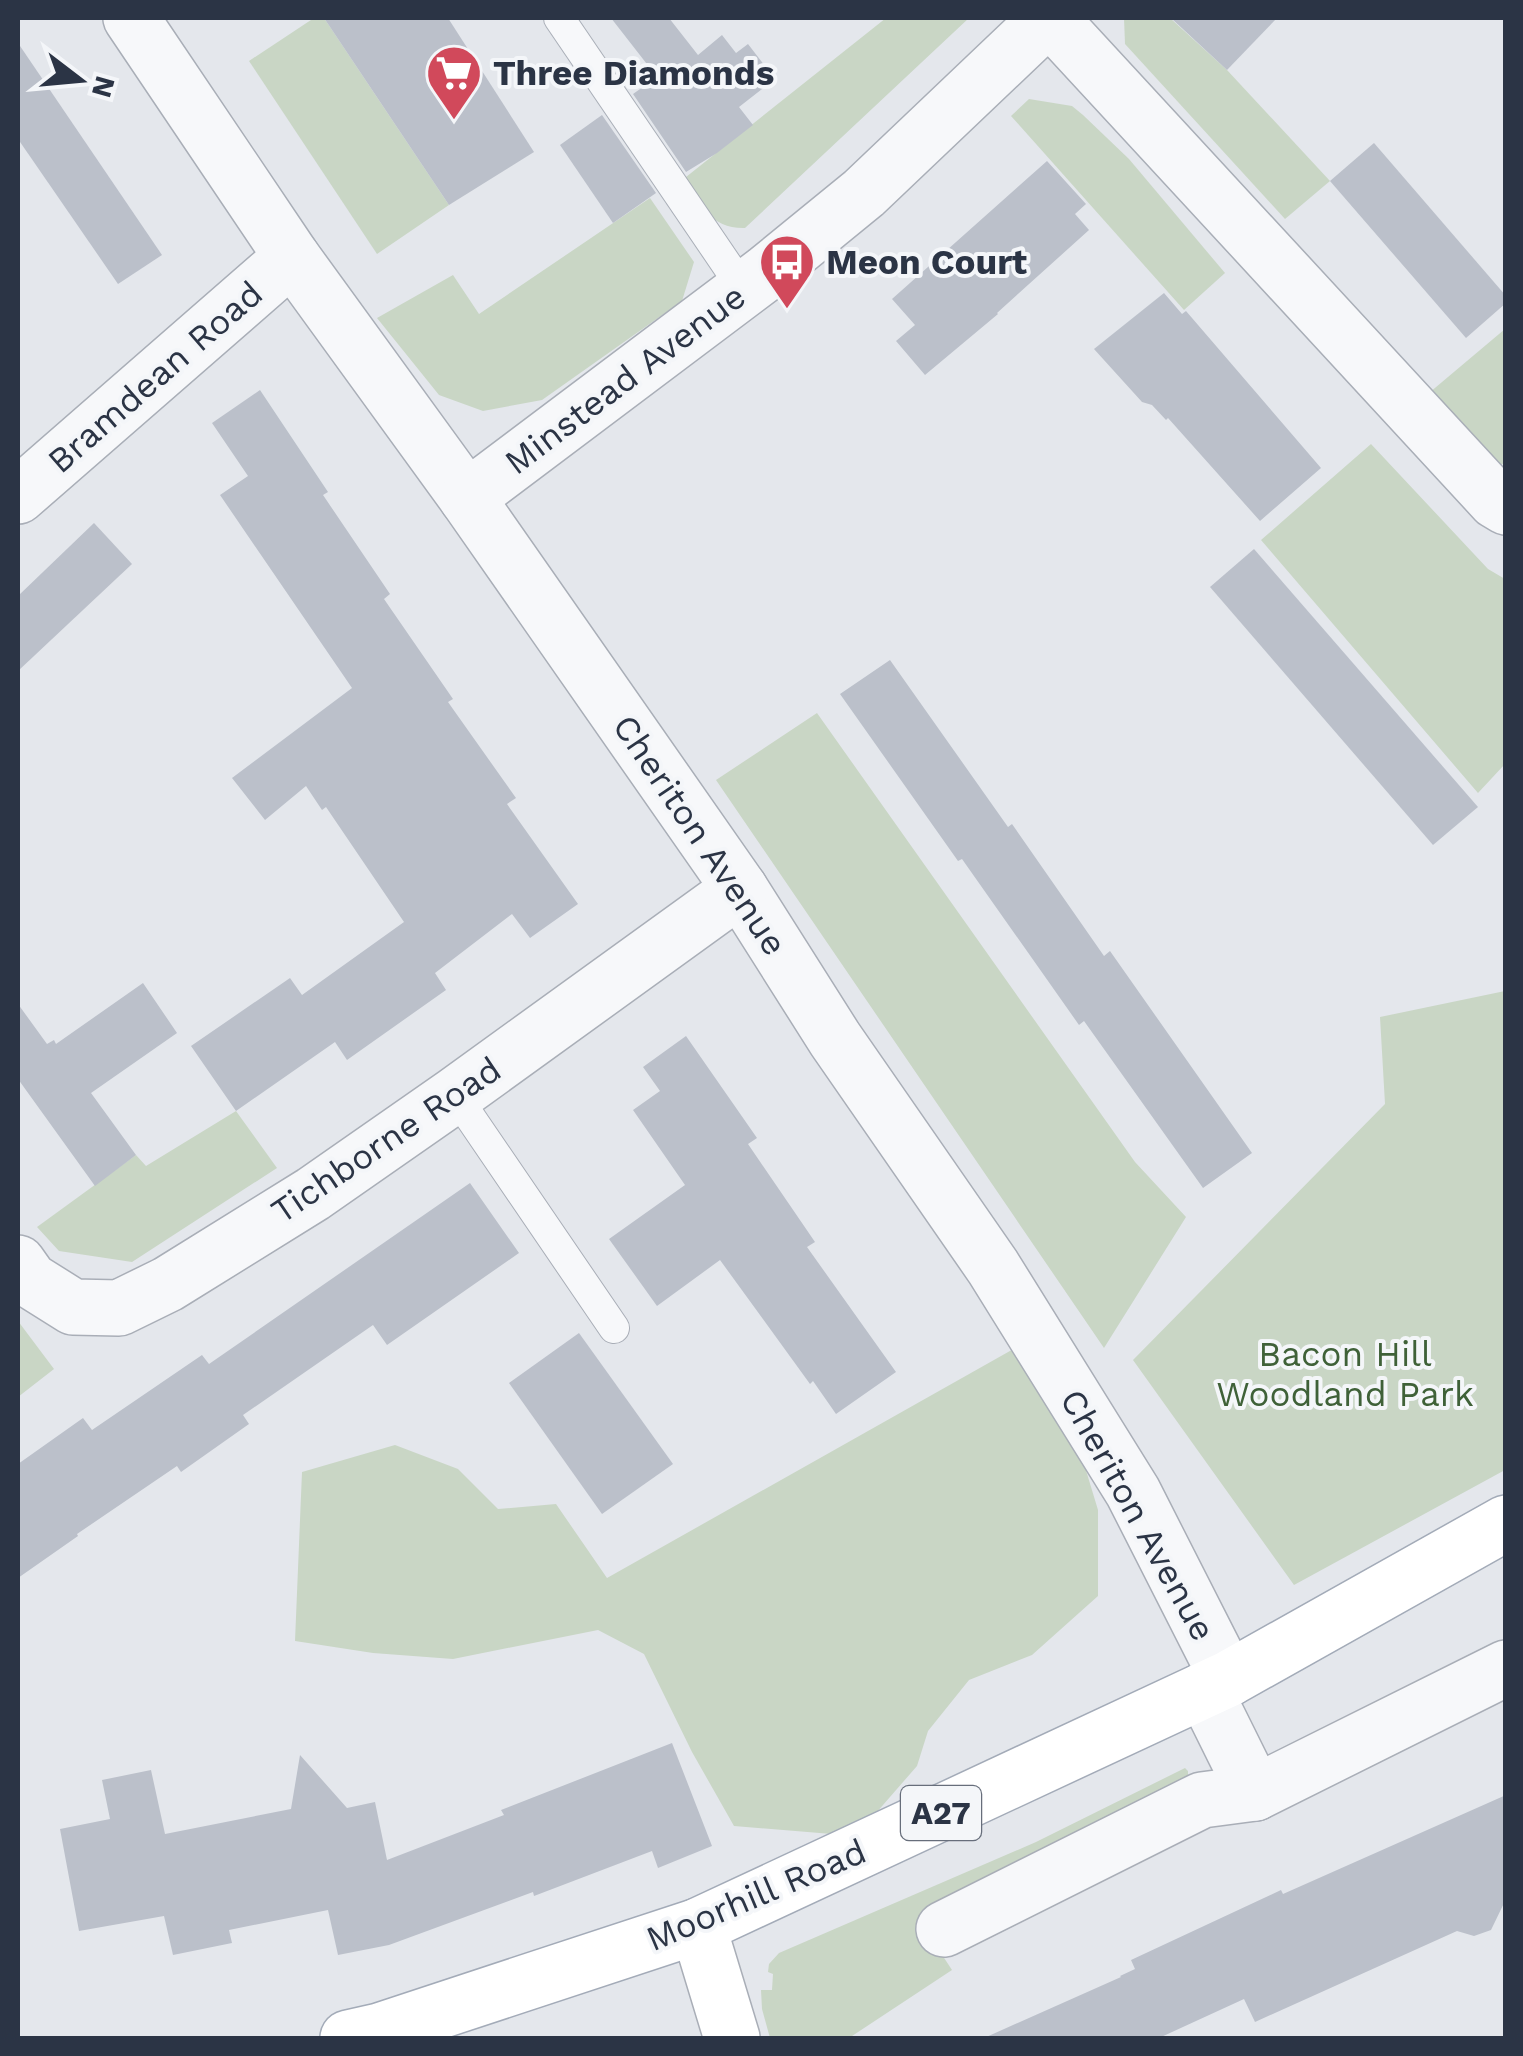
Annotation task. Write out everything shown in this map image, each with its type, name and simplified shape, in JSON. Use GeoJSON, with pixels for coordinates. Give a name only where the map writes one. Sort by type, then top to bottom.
{"type":"FeatureCollection","features":[{"type":"Feature","properties":{"kind":"main road","name":"Moorhill Road"},"geometry":{"type":"LineString","coordinates":[[348,2038],[698,1926],[1216,1684],[1506,1524]]}},
{"type":"Feature","properties":{"kind":"main road"},"geometry":{"type":"LineString","coordinates":[[698,1926],[732,2038]]}},
{"type":"Feature","properties":{"kind":"street","name":"Cheriton Avenue"},"geometry":{"type":"LineString","coordinates":[[131,18],[292,257],[467,498],[740,888],[835,1038],[993,1266],[1133,1492],[1216,1684]]}},
{"type":"Feature","properties":{"kind":"street","name":"Minstead Avenue"},"geometry":{"type":"LineString","coordinates":[[467,498],[744,290],[864,193],[1049,18]]}},
{"type":"Feature","properties":{"kind":"street"},"geometry":{"type":"LineString","coordinates":[[1049,18],[1487,492],[1506,507]]}},
{"type":"Feature","properties":{"kind":"street","name":"Bramdean Road"},"geometry":{"type":"LineString","coordinates":[[18,496],[292,257]]}},
{"type":"Feature","properties":{"kind":"street","name":"Tichborne Road"},"geometry":{"type":"LineString","coordinates":[[18,1263],[30,1280],[73,1307],[119,1308],[168,1284],[312,1194],[455,1095],[740,888]]}},
{"type":"Feature","properties":{"kind":"street"},"geometry":{"type":"LineString","coordinates":[[944,1930],[1202,1800],[1255,1793],[1506,1668]]}},
{"type":"Feature","properties":{"kind":"street"},"geometry":{"type":"LineString","coordinates":[[1216,1684],[1255,1793]]}},
{"type":"Feature","properties":{"kind":"lane"},"geometry":{"type":"LineString","coordinates":[[560,18],[744,290]]}},
{"type":"Feature","properties":{"kind":"lane"},"geometry":{"type":"LineString","coordinates":[[455,1095],[614,1328]]}},
{"type":"Feature","properties":{"kind":"green space"},"geometry":{"type":"Polygon","coordinates":[[[314,18],[324,18],[449,205],[377,254],[249,61],[314,18]]]}},
{"type":"Feature","properties":{"kind":"green space"},"geometry":{"type":"Polygon","coordinates":[[[886,18],[969,18],[745,228],[724,224],[707,214],[681,181],[886,18]]]}},
{"type":"Feature","properties":{"kind":"green space"},"geometry":{"type":"Polygon","coordinates":[[[1124,18],[1170,18],[1227,70],[1330,181],[1285,219],[1125,44],[1124,18]]]}},
{"type":"Feature","properties":{"kind":"green space"},"geometry":{"type":"Polygon","coordinates":[[[1029,99],[1072,106],[1083,115],[1129,159],[1225,273],[1184,310],[1011,116],[1029,99]]]}},
{"type":"Feature","properties":{"kind":"green space"},"geometry":{"type":"Polygon","coordinates":[[[650,198],[694,262],[682,301],[542,400],[483,411],[439,395],[377,318],[453,275],[479,314],[650,198]]]}},
{"type":"Feature","properties":{"kind":"green space"},"geometry":{"type":"Polygon","coordinates":[[[1505,329],[1505,462],[1479,483],[1410,409],[1505,329]]]}},
{"type":"Feature","properties":{"kind":"green space"},"geometry":{"type":"Polygon","coordinates":[[[1371,444],[1488,569],[1505,579],[1505,764],[1478,793],[1261,540],[1371,444]]]}},
{"type":"Feature","properties":{"kind":"green space"},"geometry":{"type":"Polygon","coordinates":[[[817,713],[1135,1162],[1186,1217],[1104,1348],[716,780],[817,713]]]}},
{"type":"Feature","properties":{"kind":"green space","name":"Bacon Hill Woodland Park"},"geometry":{"type":"Polygon","coordinates":[[[1505,991],[1505,1470],[1294,1585],[1133,1360],[1385,1104],[1380,1017],[1505,991]]]}},
{"type":"Feature","properties":{"kind":"green space"},"geometry":{"type":"Polygon","coordinates":[[[236,1111],[277,1168],[132,1262],[59,1251],[37,1227],[136,1155],[146,1166],[236,1111]]]}},
{"type":"Feature","properties":{"kind":"green space"},"geometry":{"type":"Polygon","coordinates":[[[18,1321],[54,1369],[18,1397],[18,1321]]]}},
{"type":"Feature","properties":{"kind":"green space"},"geometry":{"type":"Polygon","coordinates":[[[1017,1347],[1075,1434],[1098,1510],[1098,1596],[1032,1655],[969,1680],[928,1731],[917,1766],[856,1836],[734,1826],[644,1654],[598,1630],[453,1659],[373,1653],[295,1641],[302,1472],[395,1445],[458,1469],[498,1509],[556,1504],[607,1578],[1017,1347]]]}},
{"type":"Feature","properties":{"kind":"green space"},"geometry":{"type":"Polygon","coordinates":[[[1185,1768],[1188,1778],[931,1938],[952,1970],[849,2038],[770,2038],[761,1990],[772,1990],[769,1964],[779,1953],[1036,1842],[1185,1768]]]}},
{"type":"Feature","properties":{"kind":"building"},"geometry":{"type":"Polygon","coordinates":[[[324,18],[448,18],[534,152],[449,205],[324,18]]]}},
{"type":"Feature","properties":{"kind":"building"},"geometry":{"type":"Polygon","coordinates":[[[611,18],[669,18],[698,55],[722,35],[736,53],[748,44],[775,79],[739,107],[753,125],[686,172],[633,94],[657,77],[611,18]]]}},
{"type":"Feature","properties":{"kind":"building"},"geometry":{"type":"Polygon","coordinates":[[[1171,18],[1277,18],[1227,70],[1171,18]]]}},
{"type":"Feature","properties":{"kind":"building"},"geometry":{"type":"Polygon","coordinates":[[[18,43],[162,255],[118,284],[18,139],[18,43]]]}},
{"type":"Feature","properties":{"kind":"building"},"geometry":{"type":"Polygon","coordinates":[[[602,115],[656,193],[613,223],[560,145],[602,115]]]}},
{"type":"Feature","properties":{"kind":"building"},"geometry":{"type":"Polygon","coordinates":[[[1374,143],[1506,296],[1506,303],[1466,338],[1330,181],[1374,143]]]}},
{"type":"Feature","properties":{"kind":"building"},"geometry":{"type":"Polygon","coordinates":[[[1047,161],[1086,204],[1075,214],[1089,230],[925,375],[896,341],[915,325],[892,299],[1047,161]]]}},
{"type":"Feature","properties":{"kind":"building"},"geometry":{"type":"Polygon","coordinates":[[[1164,293],[1182,314],[1186,311],[1321,468],[1260,521],[1168,418],[1142,402],[1094,349],[1164,293]]]}},
{"type":"Feature","properties":{"kind":"building"},"geometry":{"type":"Polygon","coordinates":[[[260,390],[328,492],[323,495],[390,594],[384,599],[453,699],[448,702],[516,798],[507,804],[578,904],[530,938],[512,914],[435,973],[446,990],[347,1060],[335,1042],[236,1111],[191,1046],[290,978],[302,995],[404,922],[326,807],[322,810],[306,786],[265,820],[232,778],[352,688],[220,495],[248,476],[212,423],[260,390]]]}},
{"type":"Feature","properties":{"kind":"building"},"geometry":{"type":"Polygon","coordinates":[[[94,523],[132,564],[18,671],[18,596],[94,523]]]}},
{"type":"Feature","properties":{"kind":"building"},"geometry":{"type":"Polygon","coordinates":[[[1254,549],[1478,807],[1433,845],[1210,587],[1254,549]]]}},
{"type":"Feature","properties":{"kind":"building"},"geometry":{"type":"Polygon","coordinates":[[[890,660],[1104,956],[1110,951],[1252,1153],[1203,1188],[1084,1021],[1079,1025],[962,859],[958,861],[840,694],[890,660]]]}},
{"type":"Feature","properties":{"kind":"building"},"geometry":{"type":"Polygon","coordinates":[[[143,983],[177,1033],[91,1093],[136,1155],[95,1186],[18,1079],[18,1004],[47,1044],[54,1040],[56,1044],[143,983]]]}},
{"type":"Feature","properties":{"kind":"building"},"geometry":{"type":"Polygon","coordinates":[[[686,1036],[757,1138],[748,1144],[815,1242],[807,1247],[896,1372],[836,1414],[720,1260],[657,1306],[609,1239],[685,1185],[633,1110],[660,1091],[643,1067],[686,1036]]]}},
{"type":"Feature","properties":{"kind":"building"},"geometry":{"type":"Polygon","coordinates":[[[470,1183],[519,1253],[387,1345],[373,1325],[243,1415],[249,1424],[181,1472],[177,1466],[18,1578],[18,1464],[83,1418],[92,1430],[202,1355],[209,1364],[470,1183]]]}},
{"type":"Feature","properties":{"kind":"building"},"geometry":{"type":"Polygon","coordinates":[[[579,1333],[673,1464],[602,1514],[509,1383],[579,1333]]]}},
{"type":"Feature","properties":{"kind":"building"},"geometry":{"type":"Polygon","coordinates":[[[672,1743],[712,1846],[658,1868],[652,1851],[389,1945],[338,1955],[328,1910],[229,1930],[232,1943],[173,1955],[164,1916],[79,1931],[60,1829],[110,1819],[102,1780],[151,1770],[165,1834],[291,1809],[300,1755],[347,1808],[375,1802],[387,1860],[672,1743]]]}},
{"type":"Feature","properties":{"kind":"building"},"geometry":{"type":"Polygon","coordinates":[[[1506,1795],[1506,1899],[1491,1930],[1474,1936],[1457,1931],[1255,2022],[1244,1999],[1159,2038],[984,2038],[1121,1977],[1135,1969],[1131,1960],[1281,1890],[1283,1894],[1506,1795]]]}},
{"type":"Feature","properties":{"kind":"place","name":"Three Diamonds"},"geometry":{"type":"Point","coordinates":[454,122]}},
{"type":"Feature","properties":{"kind":"place","name":"Meon Court"},"geometry":{"type":"Point","coordinates":[787,311]}}]}
